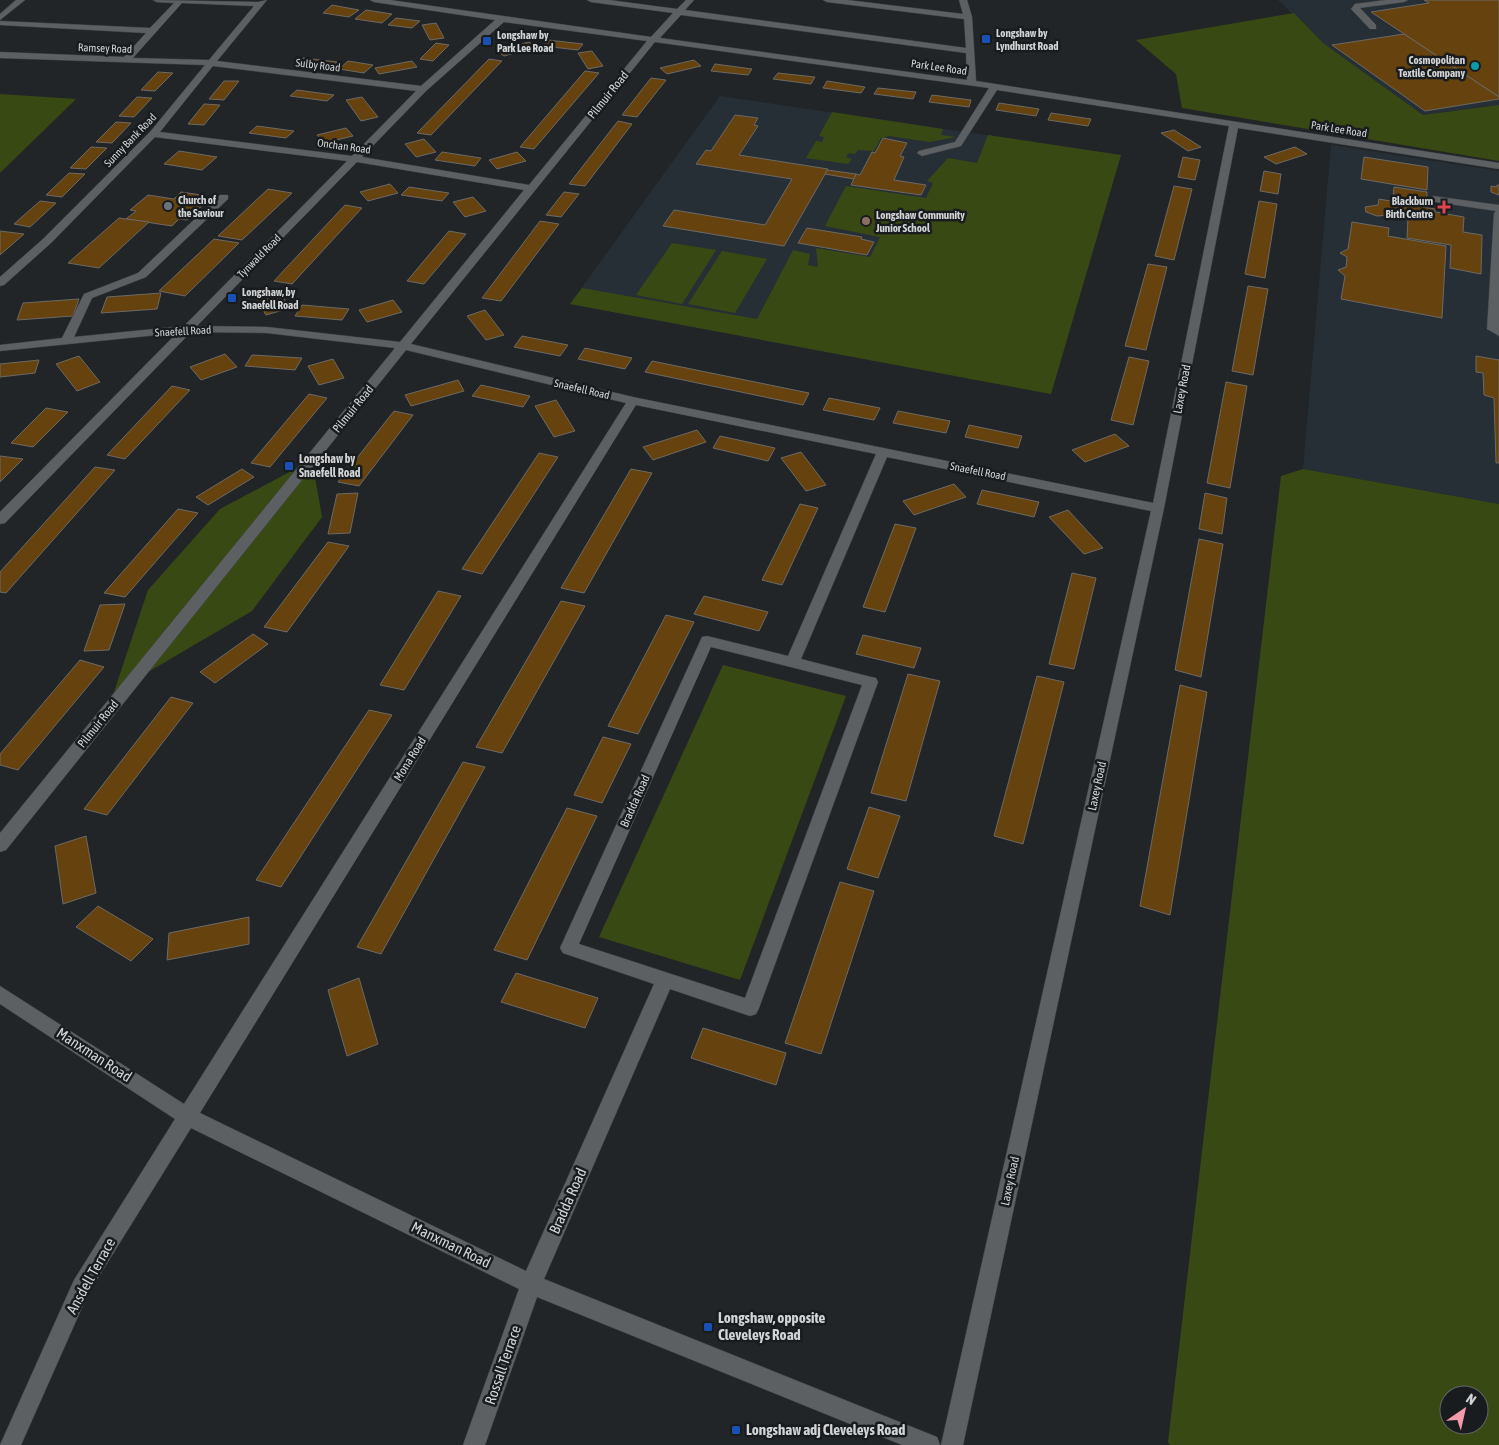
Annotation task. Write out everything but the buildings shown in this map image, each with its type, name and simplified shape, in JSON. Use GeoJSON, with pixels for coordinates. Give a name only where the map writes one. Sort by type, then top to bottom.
{"type":"FeatureCollection","features":[{"type":"Feature","properties":{"kind":"street"},"geometry":{"type":"LineString","coordinates":[[0,18],[21,0]]}},
{"type":"Feature","properties":{"kind":"street"},"geometry":{"type":"LineString","coordinates":[[157,0],[261,2]]}},
{"type":"Feature","properties":{"kind":"street","name":"Park Lee Road"},"geometry":{"type":"LineString","coordinates":[[374,0],[396,1],[502,19],[972,83],[1499,166]]}},
{"type":"Feature","properties":{"kind":"street"},"geometry":{"type":"LineString","coordinates":[[591,0],[970,52]]}},
{"type":"Feature","properties":{"kind":"street","name":"Pilmuir Road"},"geometry":{"type":"LineString","coordinates":[[0,845],[532,188],[653,40],[690,0]]}},
{"type":"Feature","properties":{"kind":"street"},"geometry":{"type":"LineString","coordinates":[[827,0],[968,18]]}},
{"type":"Feature","properties":{"kind":"street"},"geometry":{"type":"LineString","coordinates":[[963,0],[968,18],[972,83]]}},
{"type":"Feature","properties":{"kind":"street"},"geometry":{"type":"LineString","coordinates":[[1373,27],[1356,11],[1355,9],[1358,6],[1404,0]]}},
{"type":"Feature","properties":{"kind":"street"},"geometry":{"type":"LineString","coordinates":[[126,60],[181,1]]}},
{"type":"Feature","properties":{"kind":"street","name":"Sunny Bank Road"},"geometry":{"type":"LineString","coordinates":[[0,283],[47,241],[153,134],[261,2]]}},
{"type":"Feature","properties":{"kind":"street","name":"Tynwald Road"},"geometry":{"type":"LineString","coordinates":[[0,520],[423,89],[502,19]]}},
{"type":"Feature","properties":{"kind":"street"},"geometry":{"type":"LineString","coordinates":[[0,23],[152,30]]}},
{"type":"Feature","properties":{"kind":"street","name":"Ramsey Road"},"geometry":{"type":"LineString","coordinates":[[0,55],[209,64]]}},
{"type":"Feature","properties":{"kind":"street","name":"Sulby Road"},"geometry":{"type":"LineString","coordinates":[[209,64],[423,89]]}},
{"type":"Feature","properties":{"kind":"street"},"geometry":{"type":"LineString","coordinates":[[922,153],[958,144],[994,87]]}},
{"type":"Feature","properties":{"kind":"street","name":"Laxey Road"},"geometry":{"type":"LineString","coordinates":[[952,1445],[1158,508],[1234,124]]}},
{"type":"Feature","properties":{"kind":"street","name":"Onchan Road"},"geometry":{"type":"LineString","coordinates":[[153,134],[356,159],[532,188]]}},
{"type":"Feature","properties":{"kind":"street"},"geometry":{"type":"LineString","coordinates":[[66,341],[88,296],[142,275],[224,197]]}},
{"type":"Feature","properties":{"kind":"street"},"geometry":{"type":"LineString","coordinates":[[1434,199],[1499,208]]}},
{"type":"Feature","properties":{"kind":"street"},"geometry":{"type":"LineString","coordinates":[[1499,213],[1494,329],[1499,333]]}},
{"type":"Feature","properties":{"kind":"street","name":"Snaefell Road"},"geometry":{"type":"LineString","coordinates":[[0,348],[186,329],[268,330],[403,346],[633,401],[1158,508]]}},
{"type":"Feature","properties":{"kind":"street","name":"Mona Road"},"geometry":{"type":"LineString","coordinates":[[188,1116],[633,401]]}},
{"type":"Feature","properties":{"kind":"street"},"geometry":{"type":"LineString","coordinates":[[793,662],[882,452]]}},
{"type":"Feature","properties":{"kind":"street","name":"Bradda Road"},"geometry":{"type":"LineString","coordinates":[[707,641],[871,682],[750,1008],[665,980],[569,948],[707,641]]}},
{"type":"Feature","properties":{"kind":"street","name":"Bradda Road"},"geometry":{"type":"LineString","coordinates":[[531,1284],[665,980]]}},
{"type":"Feature","properties":{"kind":"street","name":"Manxman Road"},"geometry":{"type":"LineString","coordinates":[[0,994],[188,1116],[531,1284],[929,1445]]}},
{"type":"Feature","properties":{"kind":"street","name":"Ansdell Terrace"},"geometry":{"type":"LineString","coordinates":[[10,1445],[81,1287],[188,1116]]}},
{"type":"Feature","properties":{"kind":"street","name":"Rossall Terrace"},"geometry":{"type":"LineString","coordinates":[[474,1445],[531,1284]]}},
{"type":"Feature","properties":{"kind":"shaded area"},"geometry":{"type":"Polygon","coordinates":[[[1278,0],[1499,0],[1499,105],[1423,115],[1323,43],[1278,0]]]}},
{"type":"Feature","properties":{"kind":"shaded area","name":"Longshaw Community Junior School"},"geometry":{"type":"Polygon","coordinates":[[[720,96],[1121,155],[1051,394],[570,304],[720,96]]]}},
{"type":"Feature","properties":{"kind":"shaded area"},"geometry":{"type":"Polygon","coordinates":[[[1331,145],[1499,171],[1499,504],[1303,469],[1331,145]]]}},
{"type":"Feature","properties":{"kind":"green space"},"geometry":{"type":"Polygon","coordinates":[[[1294,13],[1323,43],[1423,115],[1499,105],[1499,161],[1182,108],[1176,74],[1136,40],[1294,13]]]}},
{"type":"Feature","properties":{"kind":"green space"},"geometry":{"type":"Polygon","coordinates":[[[0,94],[76,99],[0,173],[0,94]]]}},
{"type":"Feature","properties":{"kind":"green space"},"geometry":{"type":"Polygon","coordinates":[[[832,112],[943,129],[941,135],[956,137],[930,142],[889,136],[881,138],[874,151],[858,150],[855,154],[849,153],[846,157],[852,159],[848,164],[806,158],[816,141],[822,142],[824,137],[819,136],[832,112]]]}},
{"type":"Feature","properties":{"kind":"green space"},"geometry":{"type":"Polygon","coordinates":[[[988,135],[1121,155],[1051,394],[570,304],[582,288],[757,319],[793,250],[810,254],[808,265],[818,267],[816,248],[870,257],[880,237],[825,226],[846,186],[926,198],[933,183],[927,181],[948,158],[977,163],[988,135]]]}},
{"type":"Feature","properties":{"kind":"green space"},"geometry":{"type":"Polygon","coordinates":[[[672,243],[716,250],[682,304],[636,295],[672,243]]]}},
{"type":"Feature","properties":{"kind":"green space"},"geometry":{"type":"Polygon","coordinates":[[[722,251],[767,259],[735,313],[688,304],[722,251]]]}},
{"type":"Feature","properties":{"kind":"green space"},"geometry":{"type":"Polygon","coordinates":[[[312,460],[322,517],[252,611],[114,692],[148,590],[220,509],[312,460]]]}},
{"type":"Feature","properties":{"kind":"green space"},"geometry":{"type":"Polygon","coordinates":[[[1303,469],[1499,504],[1499,1445],[1170,1445],[1168,1442],[1281,476],[1303,469]]]}},
{"type":"Feature","properties":{"kind":"green space"},"geometry":{"type":"Polygon","coordinates":[[[723,665],[846,696],[740,980],[599,937],[723,665]]]}},
{"type":"Feature","properties":{"kind":"place","name":"Longshaw by Lyndhurst Road"},"geometry":{"type":"Point","coordinates":[986,39]}},
{"type":"Feature","properties":{"kind":"place","name":"Longshaw by Park Lee Road"},"geometry":{"type":"Point","coordinates":[487,41]}},
{"type":"Feature","properties":{"kind":"place","name":"Cosmopolitan Textile Company"},"geometry":{"type":"Point","coordinates":[1475,66]}},
{"type":"Feature","properties":{"kind":"place","name":"Church of the Saviour"},"geometry":{"type":"Point","coordinates":[168,206]}},
{"type":"Feature","properties":{"kind":"place","name":"Blackburn Birth Centre"},"geometry":{"type":"Point","coordinates":[1444,207]}},
{"type":"Feature","properties":{"kind":"place","name":"Longshaw Community Junior School"},"geometry":{"type":"Point","coordinates":[866,221]}},
{"type":"Feature","properties":{"kind":"place","name":"Longshaw, by Snaefell Road"},"geometry":{"type":"Point","coordinates":[232,298]}},
{"type":"Feature","properties":{"kind":"place","name":"Longshaw by Snaefell Road"},"geometry":{"type":"Point","coordinates":[289,466]}},
{"type":"Feature","properties":{"kind":"place","name":"Longshaw, opposite Cleveleys Road"},"geometry":{"type":"Point","coordinates":[708,1327]}},
{"type":"Feature","properties":{"kind":"place","name":"Longshaw adj Cleveleys Road"},"geometry":{"type":"Point","coordinates":[736,1430]}}]}
